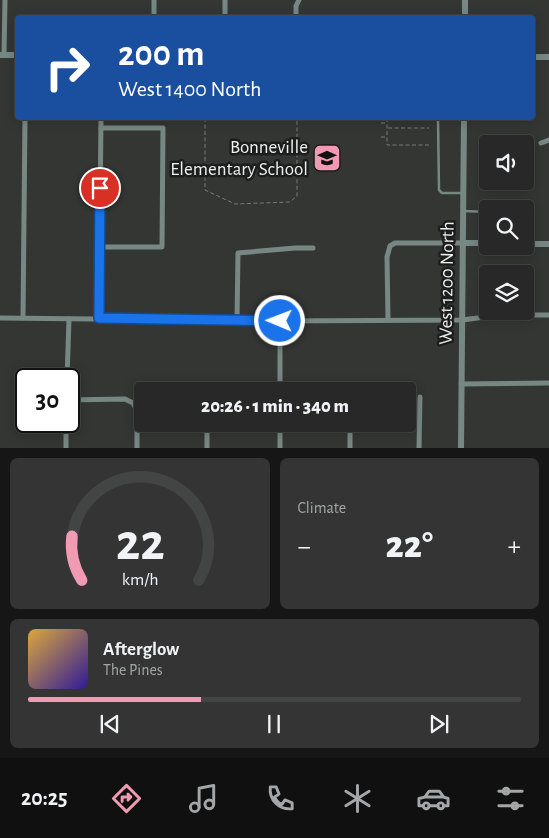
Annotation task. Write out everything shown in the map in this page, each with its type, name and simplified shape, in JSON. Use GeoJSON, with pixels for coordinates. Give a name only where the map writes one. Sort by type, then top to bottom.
{"type":"FeatureCollection","features":[{"type":"Feature","properties":{"kind":"street"},"geometry":{"type":"LineString","coordinates":[[5,0],[2,55],[15,55]]}},
{"type":"Feature","properties":{"kind":"street"},"geometry":{"type":"LineString","coordinates":[[154,0],[154,15]]}},
{"type":"Feature","properties":{"kind":"street"},"geometry":{"type":"LineString","coordinates":[[225,0],[225,15]]}},
{"type":"Feature","properties":{"kind":"street"},"geometry":{"type":"LineString","coordinates":[[296,15],[296,6],[299,0]]}},
{"type":"Feature","properties":{"kind":"street"},"geometry":{"type":"LineString","coordinates":[[465,0],[465,15]]}},
{"type":"Feature","properties":{"kind":"street"},"geometry":{"type":"LineString","coordinates":[[535,57],[549,57]]}},
{"type":"Feature","properties":{"kind":"street"},"geometry":{"type":"LineString","coordinates":[[23,318],[25,120]]}},
{"type":"Feature","properties":{"kind":"street"},"geometry":{"type":"LineString","coordinates":[[99,318],[101,120]]}},
{"type":"Feature","properties":{"kind":"street","name":"West 1200 North"},"geometry":{"type":"LineString","coordinates":[[461,448],[464,120]]}},
{"type":"Feature","properties":{"kind":"street"},"geometry":{"type":"LineString","coordinates":[[100,247],[162,247],[163,128],[101,128]]}},
{"type":"Feature","properties":{"kind":"street"},"geometry":{"type":"LineString","coordinates":[[541,143],[549,140]]}},
{"type":"Feature","properties":{"kind":"street"},"geometry":{"type":"LineString","coordinates":[[388,320],[387,257],[390,246],[395,243],[479,244]]}},
{"type":"Feature","properties":{"kind":"street"},"geometry":{"type":"LineString","coordinates":[[534,244],[549,244]]}},
{"type":"Feature","properties":{"kind":"street"},"geometry":{"type":"LineString","coordinates":[[238,320],[238,253],[313,248]]}},
{"type":"Feature","properties":{"kind":"street"},"geometry":{"type":"LineString","coordinates":[[0,318],[280,321],[462,320],[501,315],[549,315]]}},
{"type":"Feature","properties":{"kind":"street"},"geometry":{"type":"LineString","coordinates":[[67,368],[69,319]]}},
{"type":"Feature","properties":{"kind":"street"},"geometry":{"type":"LineString","coordinates":[[280,321],[280,382]]}},
{"type":"Feature","properties":{"kind":"street"},"geometry":{"type":"LineString","coordinates":[[461,384],[549,383]]}},
{"type":"Feature","properties":{"kind":"street"},"geometry":{"type":"LineString","coordinates":[[419,448],[420,397]]}},
{"type":"Feature","properties":{"kind":"street"},"geometry":{"type":"LineString","coordinates":[[80,400],[125,399],[133,403],[137,411],[137,448]]}},
{"type":"Feature","properties":{"kind":"street"},"geometry":{"type":"LineString","coordinates":[[206,448],[207,432]]}},
{"type":"Feature","properties":{"kind":"street"},"geometry":{"type":"LineString","coordinates":[[280,432],[280,448]]}},
{"type":"Feature","properties":{"kind":"street"},"geometry":{"type":"LineString","coordinates":[[350,432],[350,448]]}},
{"type":"Feature","properties":{"kind":"street"},"geometry":{"type":"LineString","coordinates":[[66,433],[66,448]]}},
{"type":"Feature","properties":{"kind":"lane"},"geometry":{"type":"LineString","coordinates":[[438,120],[439,190],[442,193],[463,193]]}},
{"type":"Feature","properties":{"kind":"lane"},"geometry":{"type":"LineString","coordinates":[[463,211],[479,212]]}},
{"type":"Feature","properties":{"kind":"path"},"geometry":{"type":"LineString","coordinates":[[205,120],[205,190],[235,204],[290,202],[295,198],[297,120]]}},
{"type":"Feature","properties":{"kind":"path"},"geometry":{"type":"LineString","coordinates":[[381,123],[387,123],[387,145],[429,145]]}},
{"type":"Feature","properties":{"kind":"path"},"geometry":{"type":"LineString","coordinates":[[387,128],[429,128]]}},
{"type":"Feature","properties":{"kind":"path"},"geometry":{"type":"LineString","coordinates":[[381,137],[387,137]]}},
{"type":"Feature","properties":{"kind":"place","name":"Bonneville Elementary School"},"geometry":{"type":"Point","coordinates":[327,158]}},
{"type":"Feature","properties":{"kind":"route"},"geometry":{"type":"LineString","coordinates":[[100,188],[99,318],[280,321]]}}]}
